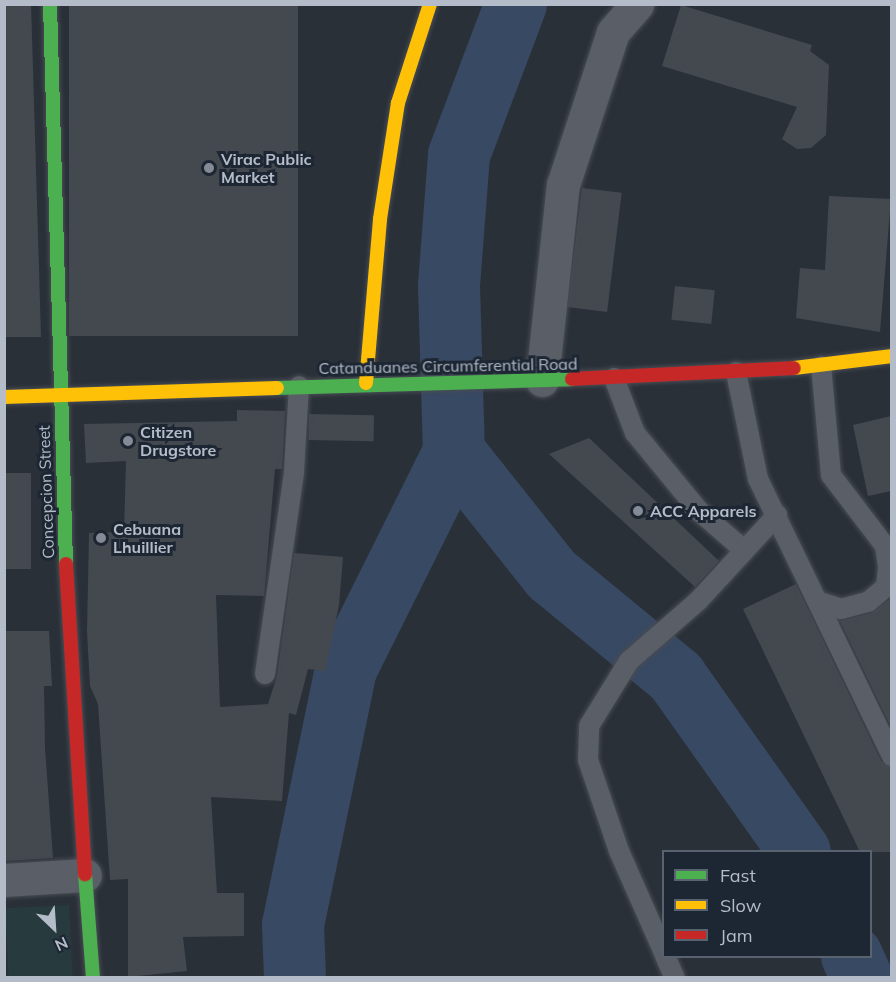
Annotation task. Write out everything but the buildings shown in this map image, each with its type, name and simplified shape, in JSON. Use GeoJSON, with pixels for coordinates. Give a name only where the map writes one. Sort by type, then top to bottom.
{"type":"FeatureCollection","features":[{"type":"Feature","properties":{"kind":"main road","name":"Concepcion Street"},"geometry":{"type":"LineString","coordinates":[[50,4],[58,395],[85,875],[93,978]]}},
{"type":"Feature","properties":{"kind":"main road"},"geometry":{"type":"LineString","coordinates":[[366,383],[380,219],[398,103],[430,4]]}},
{"type":"Feature","properties":{"kind":"main road","name":"Catanduanes Circumferential Road"},"geometry":{"type":"LineString","coordinates":[[4,397],[366,383],[614,378],[821,366],[891,356]]}},
{"type":"Feature","properties":{"kind":"street"},"geometry":{"type":"LineString","coordinates":[[533,380],[563,185],[613,32],[637,4]]}},
{"type":"Feature","properties":{"kind":"street"},"geometry":{"type":"LineString","coordinates":[[4,880],[85,875]]}},
{"type":"Feature","properties":{"kind":"lane"},"geometry":{"type":"LineString","coordinates":[[820,602],[841,609],[868,602],[886,587],[888,567],[885,546],[831,475],[821,366]]}},
{"type":"Feature","properties":{"kind":"lane"},"geometry":{"type":"LineString","coordinates":[[736,372],[758,479],[820,602],[891,756]]}},
{"type":"Feature","properties":{"kind":"lane"},"geometry":{"type":"LineString","coordinates":[[614,378],[635,433],[700,512],[744,550]]}},
{"type":"Feature","properties":{"kind":"lane"},"geometry":{"type":"LineString","coordinates":[[265,674],[294,472],[299,386]]}},
{"type":"Feature","properties":{"kind":"lane"},"geometry":{"type":"LineString","coordinates":[[662,950],[619,851],[586,745],[590,726],[629,661],[698,601],[777,515]]}},
{"type":"Feature","properties":{"kind":"lane"},"geometry":{"type":"LineString","coordinates":[[665,958],[675,978]]}},
{"type":"Feature","properties":{"kind":"green space"},"geometry":{"type":"Polygon","coordinates":[[[69,905],[73,977],[9,978],[5,908],[69,905]]]}},
{"type":"Feature","properties":{"kind":"waterway"},"geometry":{"type":"LineString","coordinates":[[516,4],[459,155],[449,286],[454,452],[552,575],[676,677],[799,850]]}},
{"type":"Feature","properties":{"kind":"waterway"},"geometry":{"type":"LineString","coordinates":[[295,978],[293,925],[346,669],[454,452]]}},
{"type":"Feature","properties":{"kind":"waterway"},"geometry":{"type":"LineString","coordinates":[[853,958],[862,978]]}},
{"type":"Feature","properties":{"kind":"traffic: fast"},"geometry":{"type":"LineString","coordinates":[[50,4],[66,564]]}},
{"type":"Feature","properties":{"kind":"traffic: fast"},"geometry":{"type":"LineString","coordinates":[[277,388],[572,379]]}},
{"type":"Feature","properties":{"kind":"traffic: fast"},"geometry":{"type":"LineString","coordinates":[[85,874],[93,978]]}},
{"type":"Feature","properties":{"kind":"traffic: slow"},"geometry":{"type":"LineString","coordinates":[[366,383],[380,219],[398,103],[430,4]]}},
{"type":"Feature","properties":{"kind":"traffic: slow"},"geometry":{"type":"LineString","coordinates":[[794,368],[892,356]]}},
{"type":"Feature","properties":{"kind":"traffic: slow"},"geometry":{"type":"LineString","coordinates":[[4,397],[277,388]]}},
{"type":"Feature","properties":{"kind":"traffic: jam"},"geometry":{"type":"LineString","coordinates":[[572,379],[794,368]]}},
{"type":"Feature","properties":{"kind":"traffic: jam"},"geometry":{"type":"LineString","coordinates":[[66,564],[85,874]]}},
{"type":"Feature","properties":{"kind":"place","name":"Virac Public Market"},"geometry":{"type":"Point","coordinates":[209,168]}},
{"type":"Feature","properties":{"kind":"place","name":"Citizen Drugstore"},"geometry":{"type":"Point","coordinates":[128,441]}},
{"type":"Feature","properties":{"kind":"place","name":"ACC Apparels"},"geometry":{"type":"Point","coordinates":[638,511]}},
{"type":"Feature","properties":{"kind":"place","name":"Cebuana Lhuillier"},"geometry":{"type":"Point","coordinates":[101,538]}}]}
